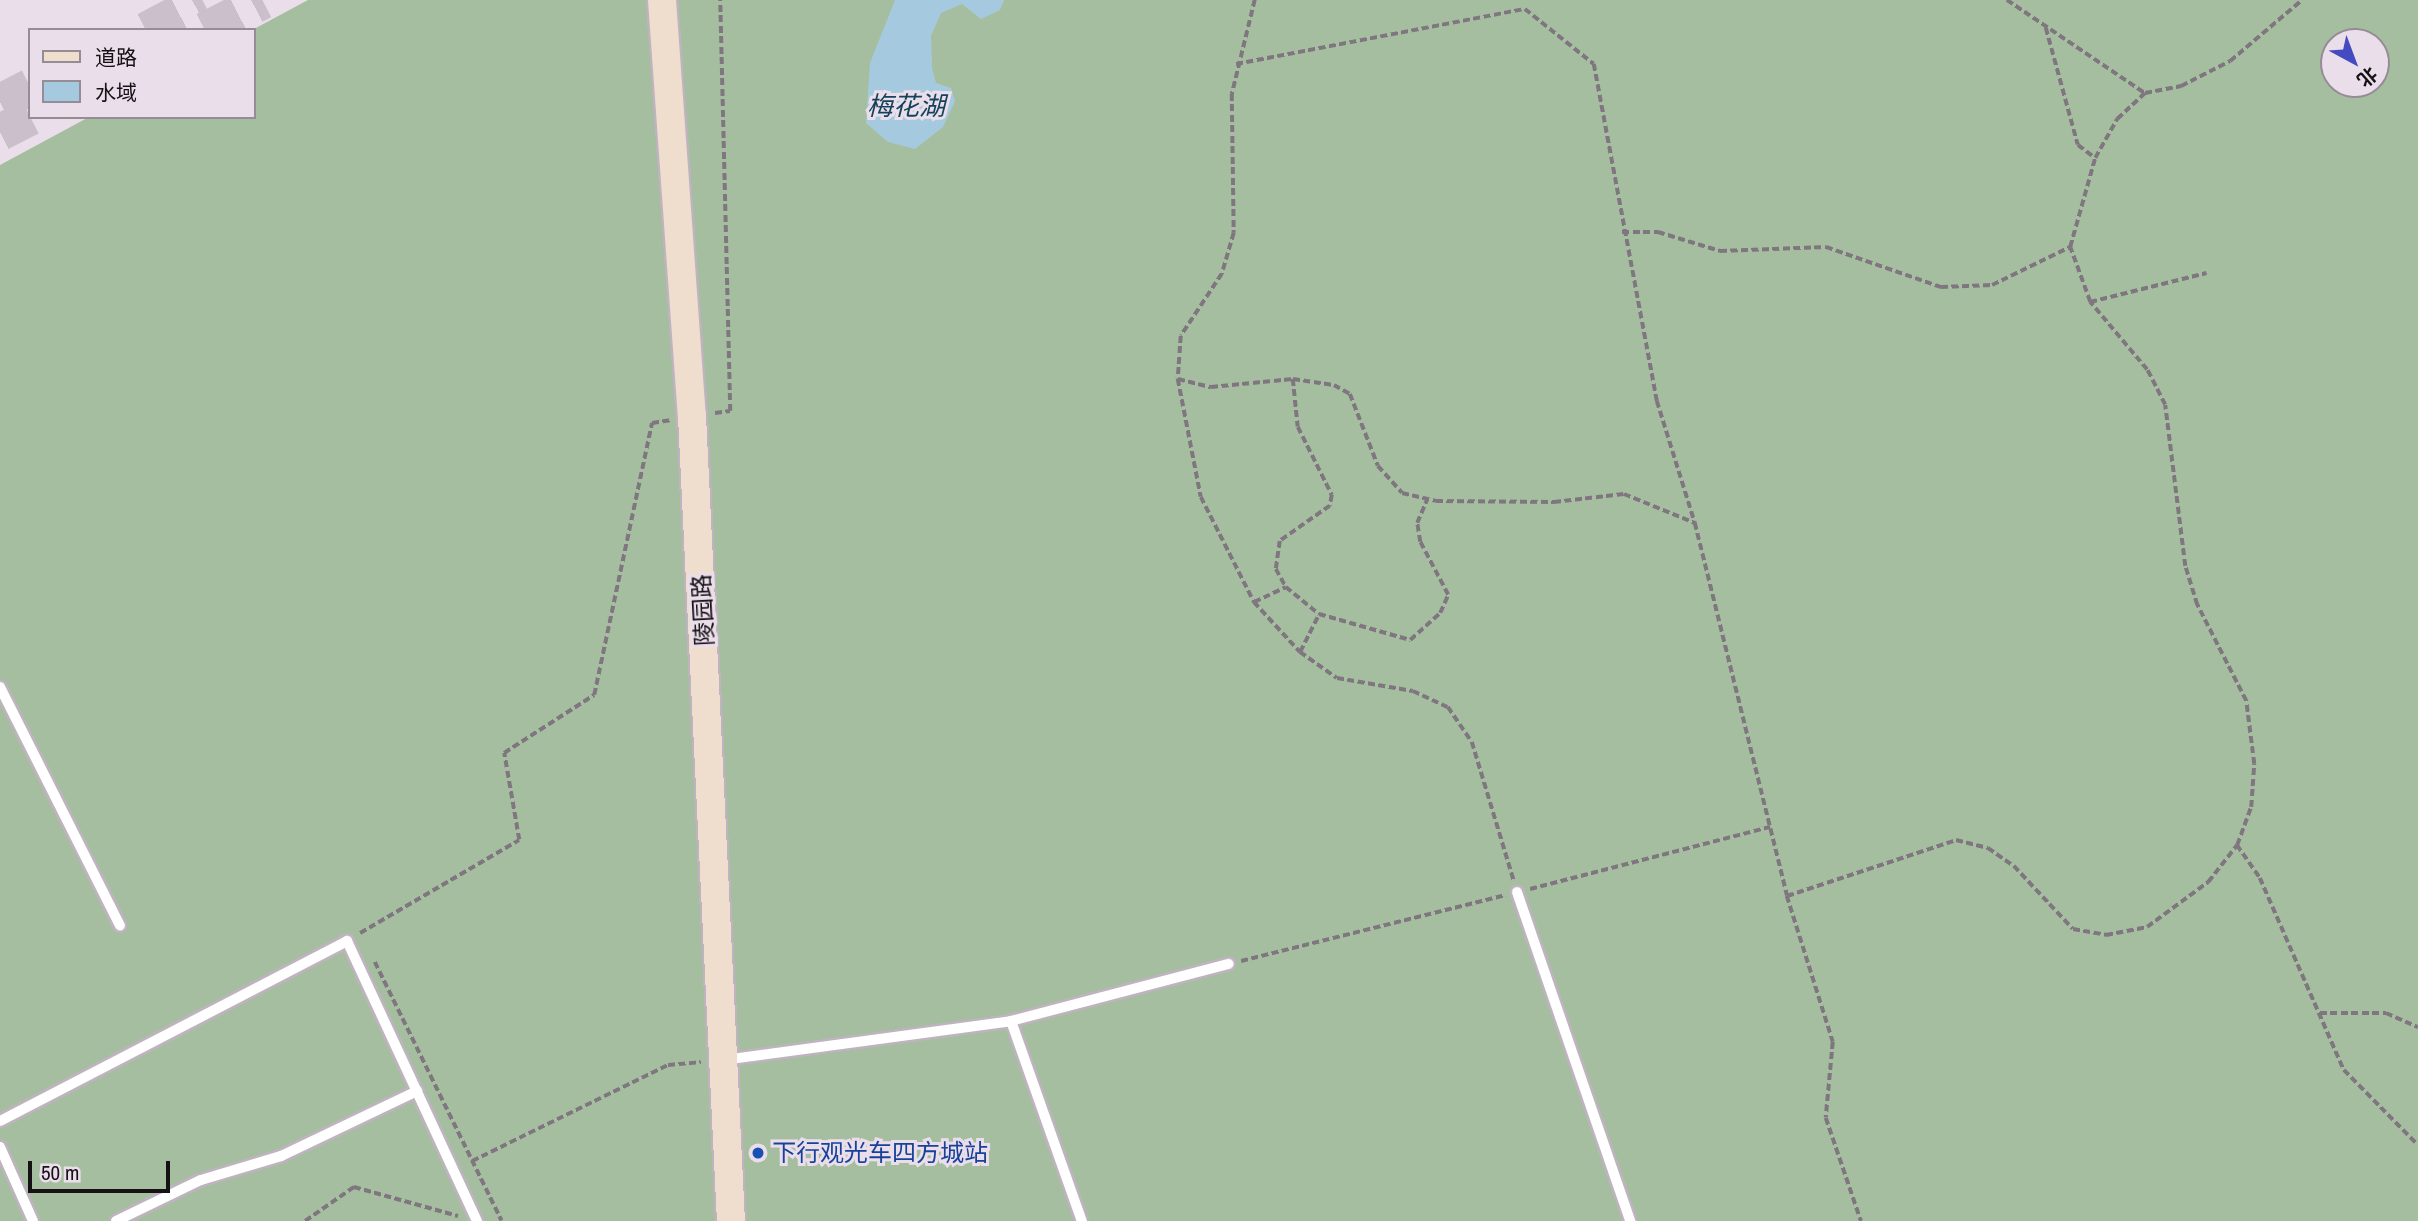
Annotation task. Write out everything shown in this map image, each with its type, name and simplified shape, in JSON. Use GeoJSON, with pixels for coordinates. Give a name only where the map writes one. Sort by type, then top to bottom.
{"type":"FeatureCollection","features":[{"type":"Feature","properties":{"kind":"street","name":"陵园路"},"geometry":{"type":"LineString","coordinates":[[662,0],[692,415],[732,1221]]}},
{"type":"Feature","properties":{"kind":"lane"},"geometry":{"type":"LineString","coordinates":[[0,687],[120,926]]}},
{"type":"Feature","properties":{"kind":"lane"},"geometry":{"type":"LineString","coordinates":[[1517,892],[1630,1221]]}},
{"type":"Feature","properties":{"kind":"lane"},"geometry":{"type":"LineString","coordinates":[[0,1121],[347,941],[477,1221]]}},
{"type":"Feature","properties":{"kind":"lane"},"geometry":{"type":"LineString","coordinates":[[724,1060],[1011,1021],[1229,964]]}},
{"type":"Feature","properties":{"kind":"lane"},"geometry":{"type":"LineString","coordinates":[[1011,1021],[1082,1221]]}},
{"type":"Feature","properties":{"kind":"lane"},"geometry":{"type":"LineString","coordinates":[[116,1221],[201,1180],[281,1156],[416,1091]]}},
{"type":"Feature","properties":{"kind":"lane"},"geometry":{"type":"LineString","coordinates":[[0,1147],[33,1221]]}},
{"type":"Feature","properties":{"kind":"path"},"geometry":{"type":"LineString","coordinates":[[365,943],[359,931],[519,840],[503,753],[594,695],[652,423],[730,411],[720,0]]}},
{"type":"Feature","properties":{"kind":"path"},"geometry":{"type":"LineString","coordinates":[[1255,0],[1236,64],[1228,169],[1234,233],[1222,274],[1181,336],[1178,379],[1201,497],[1254,602],[1300,652],[1337,678],[1413,691],[1448,707],[1472,741],[1517,892]]}},
{"type":"Feature","properties":{"kind":"path"},"geometry":{"type":"LineString","coordinates":[[2007,0],[2145,93]]}},
{"type":"Feature","properties":{"kind":"path"},"geometry":{"type":"LineString","coordinates":[[1787,896],[1956,840],[1988,848],[2014,866],[2073,929],[2106,935],[2147,926],[2208,882],[2237,845],[2251,807],[2254,764],[2246,701],[2197,605],[2185,566],[2165,405],[2147,370],[2090,302],[2070,247],[2095,158],[2117,119],[2145,93],[2180,86],[2230,61],[2302,0]]}},
{"type":"Feature","properties":{"kind":"path"},"geometry":{"type":"LineString","coordinates":[[1236,64],[1525,9],[1594,64],[1622,232],[1657,401],[1695,523],[1787,896],[1833,1042],[1826,1118],[1861,1221]]}},
{"type":"Feature","properties":{"kind":"path"},"geometry":{"type":"LineString","coordinates":[[2045,26],[2078,145],[2095,158]]}},
{"type":"Feature","properties":{"kind":"path"},"geometry":{"type":"LineString","coordinates":[[1622,232],[1658,232],[1720,251],[1826,247],[1941,287],[1992,285],[2070,247]]}},
{"type":"Feature","properties":{"kind":"path"},"geometry":{"type":"LineString","coordinates":[[2090,302],[2206,273]]}},
{"type":"Feature","properties":{"kind":"path"},"geometry":{"type":"LineString","coordinates":[[1178,379],[1248,388],[1293,379],[1350,394],[1391,487],[1427,499],[1554,502],[1624,494],[1695,523]]}},
{"type":"Feature","properties":{"kind":"path"},"geometry":{"type":"LineString","coordinates":[[1293,379],[1298,427],[1332,495],[1330,506],[1280,541],[1276,569],[1286,587],[1319,614],[1410,640],[1440,612],[1448,595],[1417,523],[1427,499]]}},
{"type":"Feature","properties":{"kind":"path"},"geometry":{"type":"LineString","coordinates":[[1254,602],[1286,587]]}},
{"type":"Feature","properties":{"kind":"path"},"geometry":{"type":"LineString","coordinates":[[1300,652],[1319,614]]}},
{"type":"Feature","properties":{"kind":"path"},"geometry":{"type":"LineString","coordinates":[[1229,964],[1770,827]]}},
{"type":"Feature","properties":{"kind":"path"},"geometry":{"type":"LineString","coordinates":[[2237,845],[2260,878],[2344,1070],[2418,1145]]}},
{"type":"Feature","properties":{"kind":"path"},"geometry":{"type":"LineString","coordinates":[[371,955],[502,1221]]}},
{"type":"Feature","properties":{"kind":"path"},"geometry":{"type":"LineString","coordinates":[[2320,1013],[2386,1013],[2418,1027]]}},
{"type":"Feature","properties":{"kind":"path"},"geometry":{"type":"LineString","coordinates":[[472,1161],[668,1065],[724,1060]]}},
{"type":"Feature","properties":{"kind":"path"},"geometry":{"type":"LineString","coordinates":[[305,1221],[354,1187],[477,1221]]}},
{"type":"Feature","properties":{"kind":"green space"},"geometry":{"type":"Polygon","coordinates":[[[308,0],[2418,0],[2418,1221],[0,1221],[0,165],[85,119],[256,119],[256,28],[308,0]]]}},
{"type":"Feature","properties":{"kind":"water","name":"梅花湖"},"geometry":{"type":"Polygon","coordinates":[[[895,0],[1004,0],[1000,10],[981,19],[962,4],[941,13],[931,36],[932,68],[936,83],[951,88],[955,101],[943,127],[915,149],[888,142],[866,123],[870,63],[895,0]]]}},
{"type":"Feature","properties":{"kind":"tunnel"},"geometry":{"type":"LineString","coordinates":[[150,28],[203,0]]}},
{"type":"Feature","properties":{"kind":"tunnel"},"geometry":{"type":"LineString","coordinates":[[209,28],[263,0]]}},
{"type":"Feature","properties":{"kind":"tunnel"},"geometry":{"type":"LineString","coordinates":[[0,102],[28,88]]}},
{"type":"Feature","properties":{"kind":"tunnel"},"geometry":{"type":"LineString","coordinates":[[0,132],[28,118]]}},
{"type":"Feature","properties":{"kind":"place","name":"下行观光车四方城站"},"geometry":{"type":"Point","coordinates":[758,1153]}}]}
